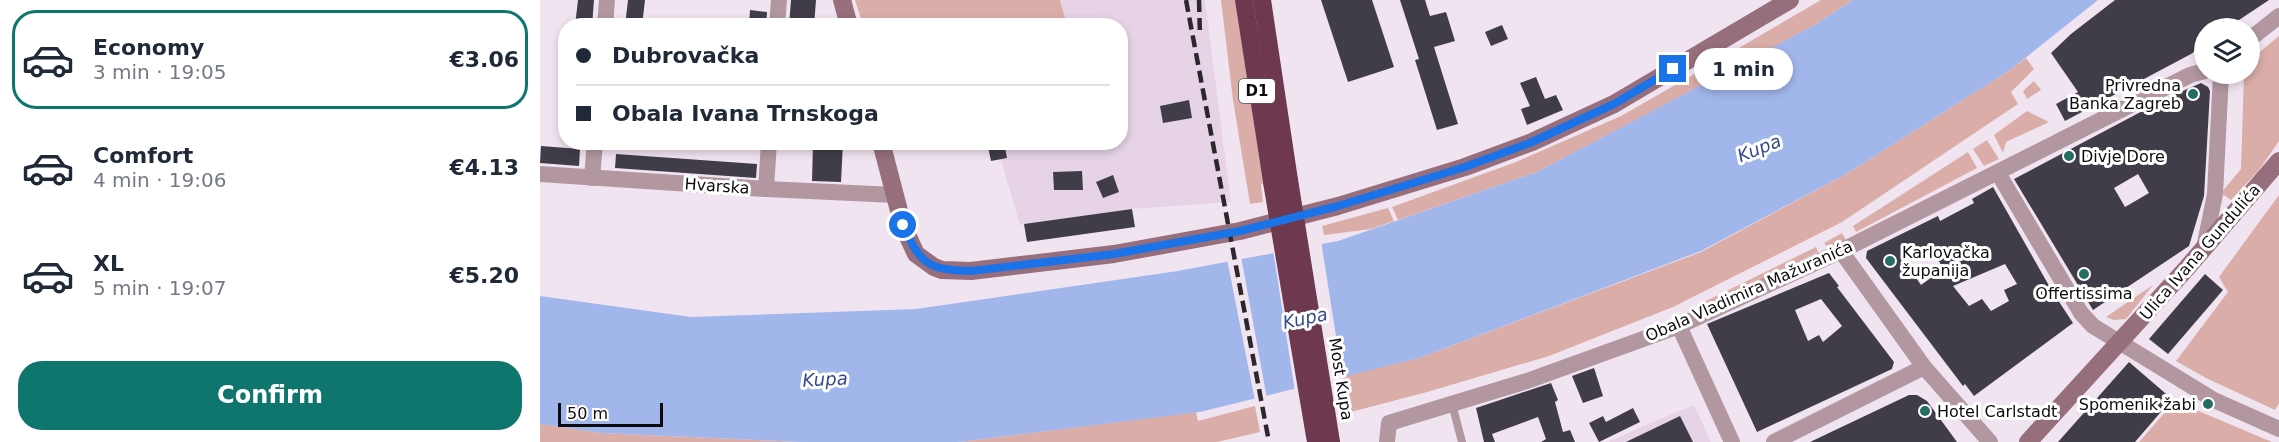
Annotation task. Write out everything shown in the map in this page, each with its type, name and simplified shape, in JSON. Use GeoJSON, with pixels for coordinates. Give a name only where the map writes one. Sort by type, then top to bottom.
{"type":"FeatureCollection","features":[{"type":"Feature","properties":{"kind":"highway","name":"D1"},"geometry":{"type":"LineString","coordinates":[[1244,0],[1280,181]]}},
{"type":"Feature","properties":{"kind":"highway","name":"D1"},"geometry":{"type":"LineString","coordinates":[[1262,0],[1280,181],[1316,442]]}},
{"type":"Feature","properties":{"kind":"highway","name":"Most Kupa"},"geometry":{"type":"LineString","coordinates":[[1280,181],[1331,442]]}},
{"type":"Feature","properties":{"kind":"street"},"geometry":{"type":"LineString","coordinates":[[606,18],[607,0]]}},
{"type":"Feature","properties":{"kind":"street"},"geometry":{"type":"LineString","coordinates":[[778,18],[779,0]]}},
{"type":"Feature","properties":{"kind":"street"},"geometry":{"type":"LineString","coordinates":[[842,0],[847,18]]}},
{"type":"Feature","properties":{"kind":"street"},"geometry":{"type":"LineString","coordinates":[[883,150],[903,225],[916,254],[942,270],[971,271],[1114,254],[1240,231],[1338,206],[1465,167],[1543,137],[1614,104],[1790,0]]}},
{"type":"Feature","properties":{"kind":"street"},"geometry":{"type":"LineString","coordinates":[[2260,31],[2279,16]]}},
{"type":"Feature","properties":{"kind":"street","name":"Obala Vladimira Mažuranića"},"geometry":{"type":"LineString","coordinates":[[1387,442],[1389,423],[1527,381],[1679,326],[1841,251],[2194,74]]}},
{"type":"Feature","properties":{"kind":"street","name":"Ulica Ivana Gundulića"},"geometry":{"type":"LineString","coordinates":[[2204,248],[2215,194],[2221,84]]}},
{"type":"Feature","properties":{"kind":"street"},"geometry":{"type":"LineString","coordinates":[[592,178],[594,150]]}},
{"type":"Feature","properties":{"kind":"street"},"geometry":{"type":"LineString","coordinates":[[766,189],[769,150]]}},
{"type":"Feature","properties":{"kind":"street","name":"Ulica Ivana Gundulića"},"geometry":{"type":"LineString","coordinates":[[2028,442],[2238,210],[2279,161]]}},
{"type":"Feature","properties":{"kind":"street"},"geometry":{"type":"LineString","coordinates":[[1998,173],[2081,313],[2093,326],[2214,400],[2279,429]]}},
{"type":"Feature","properties":{"kind":"street","name":"Hvarska"},"geometry":{"type":"LineString","coordinates":[[540,174],[895,195]]}},
{"type":"Feature","properties":{"kind":"street"},"geometry":{"type":"LineString","coordinates":[[2215,194],[2223,203],[2238,210]]}},
{"type":"Feature","properties":{"kind":"street"},"geometry":{"type":"LineString","coordinates":[[1841,251],[1924,367],[1990,442]]}},
{"type":"Feature","properties":{"kind":"street"},"geometry":{"type":"LineString","coordinates":[[1679,326],[1732,442]]}},
{"type":"Feature","properties":{"kind":"street"},"geometry":{"type":"LineString","coordinates":[[1774,442],[1924,367]]}},
{"type":"Feature","properties":{"kind":"lane"},"geometry":{"type":"LineString","coordinates":[[1452,404],[1462,442]]}},
{"type":"Feature","properties":{"kind":"shaded area"},"geometry":{"type":"Polygon","coordinates":[[[855,0],[1060,0],[1065,18],[861,18],[855,0]]]}},
{"type":"Feature","properties":{"kind":"shaded area"},"geometry":{"type":"Polygon","coordinates":[[[1060,0],[1205,0],[1231,202],[1132,209],[1020,225],[998,150],[1128,150],[1128,18],[1065,18],[1060,0]]]}},
{"type":"Feature","properties":{"kind":"shaded area"},"geometry":{"type":"Polygon","coordinates":[[[1221,0],[1235,0],[1263,183],[1261,185],[1263,202],[1250,204],[1233,100],[1221,0]]]}},
{"type":"Feature","properties":{"kind":"shaded area"},"geometry":{"type":"Polygon","coordinates":[[[1821,0],[1853,0],[1813,26],[1744,63],[1737,49],[1821,0]]]}},
{"type":"Feature","properties":{"kind":"shaded area"},"geometry":{"type":"Polygon","coordinates":[[[2279,36],[2279,141],[2259,170],[2231,200],[2221,193],[2241,169],[2244,84],[2260,84],[2260,52],[2279,36]]]}},
{"type":"Feature","properties":{"kind":"shaded area"},"geometry":{"type":"Polygon","coordinates":[[[1731,53],[1736,61],[1742,64],[1537,172],[1398,220],[1392,207],[1516,162],[1621,116],[1731,53]]]}},
{"type":"Feature","properties":{"kind":"shaded area"},"geometry":{"type":"Polygon","coordinates":[[[2026,58],[2034,69],[2011,92],[2018,104],[1842,222],[1673,307],[1549,356],[1347,413],[1342,376],[1419,358],[1701,252],[1846,174],[2026,58]]]}},
{"type":"Feature","properties":{"kind":"shaded area"},"geometry":{"type":"Polygon","coordinates":[[[2034,81],[2041,90],[2027,99],[2023,91],[2034,81]]]}},
{"type":"Feature","properties":{"kind":"shaded area"},"geometry":{"type":"Polygon","coordinates":[[[2027,111],[2049,122],[2006,142],[2003,153],[1994,135],[2027,111]]]}},
{"type":"Feature","properties":{"kind":"shaded area"},"geometry":{"type":"Polygon","coordinates":[[[1987,140],[1999,159],[1984,166],[1973,149],[1987,140]]]}},
{"type":"Feature","properties":{"kind":"shaded area"},"geometry":{"type":"Polygon","coordinates":[[[1968,152],[1977,168],[1856,232],[1853,226],[1968,152]]]}},
{"type":"Feature","properties":{"kind":"shaded area"},"geometry":{"type":"Polygon","coordinates":[[[2279,195],[2279,403],[2275,410],[2206,378],[2176,361],[2228,292],[2219,277],[2279,195]]]}},
{"type":"Feature","properties":{"kind":"shaded area"},"geometry":{"type":"Polygon","coordinates":[[[1388,208],[1394,221],[1371,229],[1324,235],[1322,226],[1388,208]]]}},
{"type":"Feature","properties":{"kind":"shaded area"},"geometry":{"type":"Polygon","coordinates":[[[1842,233],[1846,240],[1828,248],[1824,243],[1842,233]]]}},
{"type":"Feature","properties":{"kind":"shaded area"},"geometry":{"type":"Polygon","coordinates":[[[1816,247],[1818,252],[1704,308],[1702,303],[1816,247]]]}},
{"type":"Feature","properties":{"kind":"shaded area"},"geometry":{"type":"Polygon","coordinates":[[[2153,285],[2126,319],[2114,320],[2106,317],[2153,285]]]}},
{"type":"Feature","properties":{"kind":"shaded area"},"geometry":{"type":"Polygon","coordinates":[[[2175,401],[2272,442],[2139,442],[2175,401]]]}},
{"type":"Feature","properties":{"kind":"shaded area"},"geometry":{"type":"Polygon","coordinates":[[[1694,405],[1711,442],[1608,442],[1639,428],[1694,405]]]}},
{"type":"Feature","properties":{"kind":"shaded area"},"geometry":{"type":"Polygon","coordinates":[[[1255,406],[1260,432],[1217,442],[958,442],[1196,412],[1198,421],[1255,406]]]}},
{"type":"Feature","properties":{"kind":"shaded area"},"geometry":{"type":"Polygon","coordinates":[[[540,424],[601,433],[802,442],[540,442],[540,424]]]}},
{"type":"Feature","properties":{"kind":"water","name":"Kupa"},"geometry":{"type":"Polygon","coordinates":[[[1853,0],[2098,0],[2010,70],[1846,174],[1701,251],[1419,358],[1200,412],[958,442],[802,442],[601,433],[540,424],[540,296],[691,317],[916,309],[1178,271],[1338,241],[1537,172],[1813,26],[1853,0]]]}},
{"type":"Feature","properties":{"kind":"pier"},"geometry":{"type":"Polygon","coordinates":[[[1321,241],[1343,380],[1295,392],[1273,250],[1321,241]]]}},
{"type":"Feature","properties":{"kind":"pier"},"geometry":{"type":"Polygon","coordinates":[[[1241,256],[1267,399],[1255,401],[1227,259],[1241,256]]]}},
{"type":"Feature","properties":{"kind":"building"},"geometry":{"type":"Polygon","coordinates":[[[578,0],[594,0],[593,18],[576,18],[578,0]]]}},
{"type":"Feature","properties":{"kind":"building"},"geometry":{"type":"Polygon","coordinates":[[[628,0],[645,0],[643,18],[626,18],[628,0]]]}},
{"type":"Feature","properties":{"kind":"building"},"geometry":{"type":"Polygon","coordinates":[[[791,0],[816,0],[815,18],[790,18],[791,0]]]}},
{"type":"Feature","properties":{"kind":"building"},"geometry":{"type":"Polygon","coordinates":[[[1321,0],[1372,0],[1394,67],[1348,82],[1321,0]]]}},
{"type":"Feature","properties":{"kind":"building"},"geometry":{"type":"Polygon","coordinates":[[[1400,0],[1425,0],[1430,16],[1446,12],[1455,41],[1434,47],[1458,124],[1437,130],[1415,60],[1419,59],[1400,0]]]}},
{"type":"Feature","properties":{"kind":"building"},"geometry":{"type":"Polygon","coordinates":[[[2115,0],[2269,0],[2242,18],[2194,18],[2194,52],[2065,121],[2056,104],[2078,92],[2051,53],[2071,34],[2115,0]]]}},
{"type":"Feature","properties":{"kind":"building"},"geometry":{"type":"Polygon","coordinates":[[[750,10],[767,12],[767,18],[750,18],[750,10]]]}},
{"type":"Feature","properties":{"kind":"building"},"geometry":{"type":"Polygon","coordinates":[[[1502,25],[1508,39],[1491,46],[1485,32],[1502,25]]]}},
{"type":"Feature","properties":{"kind":"building"},"geometry":{"type":"Polygon","coordinates":[[[1536,77],[1545,99],[1556,95],[1563,110],[1527,125],[1521,109],[1530,106],[1520,83],[1536,77]]]}},
{"type":"Feature","properties":{"kind":"building"},"geometry":{"type":"Polygon","coordinates":[[[2199,84],[2208,87],[2210,91],[2204,196],[2189,246],[2093,310],[2014,179],[2167,98],[2199,84]],[[2138,174],[2114,188],[2125,207],[2149,193],[2138,174]]]}},
{"type":"Feature","properties":{"kind":"building"},"geometry":{"type":"Polygon","coordinates":[[[1189,100],[1192,118],[1163,123],[1160,106],[1189,100]]]}},
{"type":"Feature","properties":{"kind":"building"},"geometry":{"type":"Polygon","coordinates":[[[541,146],[558,147],[558,150],[580,150],[579,166],[540,163],[541,146]]]}},
{"type":"Feature","properties":{"kind":"building"},"geometry":{"type":"Polygon","coordinates":[[[813,150],[843,150],[841,182],[812,181],[813,150]]]}},
{"type":"Feature","properties":{"kind":"building"},"geometry":{"type":"Polygon","coordinates":[[[989,150],[1006,150],[1007,158],[991,161],[989,150]]]}},
{"type":"Feature","properties":{"kind":"building"},"geometry":{"type":"Polygon","coordinates":[[[616,154],[757,164],[756,178],[615,168],[616,154]]]}},
{"type":"Feature","properties":{"kind":"building"},"geometry":{"type":"Polygon","coordinates":[[[1082,171],[1083,190],[1054,190],[1053,172],[1082,171]]]}},
{"type":"Feature","properties":{"kind":"building"},"geometry":{"type":"Polygon","coordinates":[[[1113,175],[1119,192],[1103,198],[1096,182],[1113,175]]]}},
{"type":"Feature","properties":{"kind":"building"},"geometry":{"type":"Polygon","coordinates":[[[1993,187],[2052,291],[2073,323],[1974,396],[1965,384],[1963,386],[1866,258],[1867,251],[1938,216],[1940,221],[1974,203],[1972,199],[1993,187]],[[1933,249],[1907,264],[1921,285],[1943,269],[1933,249]],[[2005,264],[1953,286],[1969,306],[1982,299],[1991,311],[2009,301],[2004,290],[2017,284],[2005,264]]]}},
{"type":"Feature","properties":{"kind":"building"},"geometry":{"type":"Polygon","coordinates":[[[1132,209],[1135,227],[1027,242],[1024,224],[1132,209]]]}},
{"type":"Feature","properties":{"kind":"building"},"geometry":{"type":"Polygon","coordinates":[[[1829,273],[1894,362],[1892,369],[1757,432],[1707,324],[1829,273]],[[1821,299],[1795,310],[1808,341],[1819,335],[1823,342],[1842,326],[1821,299]]]}},
{"type":"Feature","properties":{"kind":"building"},"geometry":{"type":"Polygon","coordinates":[[[2205,274],[2223,290],[2168,354],[2149,339],[2205,274]]]}},
{"type":"Feature","properties":{"kind":"building"},"geometry":{"type":"Polygon","coordinates":[[[2129,362],[2172,399],[2135,442],[2058,442],[2129,362]]]}},
{"type":"Feature","properties":{"kind":"building"},"geometry":{"type":"Polygon","coordinates":[[[1594,368],[1603,396],[1583,403],[1572,376],[1594,368]]]}},
{"type":"Feature","properties":{"kind":"building"},"geometry":{"type":"Polygon","coordinates":[[[1551,383],[1558,400],[1555,402],[1563,432],[1570,430],[1575,442],[1541,442],[1546,439],[1538,417],[1492,434],[1495,442],[1484,442],[1476,408],[1551,383]]]}},
{"type":"Feature","properties":{"kind":"building"},"geometry":{"type":"Polygon","coordinates":[[[1909,395],[1917,395],[1927,401],[1957,442],[1810,442],[1909,395]]]}},
{"type":"Feature","properties":{"kind":"building"},"geometry":{"type":"Polygon","coordinates":[[[1633,408],[1640,422],[1599,442],[1589,423],[1603,416],[1606,422],[1633,408]]]}},
{"type":"Feature","properties":{"kind":"building"},"geometry":{"type":"Polygon","coordinates":[[[1680,416],[1693,442],[1626,442],[1680,416]]]}},
{"type":"Feature","properties":{"kind":"railway"},"geometry":{"type":"LineString","coordinates":[[1186,0],[1269,442]]}},
{"type":"Feature","properties":{"kind":"railway"},"geometry":{"type":"LineString","coordinates":[[1199,0],[1200,36]]}},
{"type":"Feature","properties":{"kind":"place","name":"Privredna Banka Zagreb"},"geometry":{"type":"Point","coordinates":[2193,94]}},
{"type":"Feature","properties":{"kind":"place","name":"Divje Dore"},"geometry":{"type":"Point","coordinates":[2069,156]}},
{"type":"Feature","properties":{"kind":"place","name":"Karlovačka županija"},"geometry":{"type":"Point","coordinates":[1890,261]}},
{"type":"Feature","properties":{"kind":"place","name":"Offertissima"},"geometry":{"type":"Point","coordinates":[2084,274]}},
{"type":"Feature","properties":{"kind":"place","name":"Spomenik žabi"},"geometry":{"type":"Point","coordinates":[2208,404]}},
{"type":"Feature","properties":{"kind":"place","name":"Hotel Carlstadt"},"geometry":{"type":"Point","coordinates":[1925,411]}},
{"type":"Feature","properties":{"kind":"route"},"geometry":{"type":"LineString","coordinates":[[903,225],[916,254],[934,267],[950,271],[971,271],[1114,254],[1240,231],[1338,206],[1465,167],[1532,142],[1614,104],[1673,69]]}}]}
